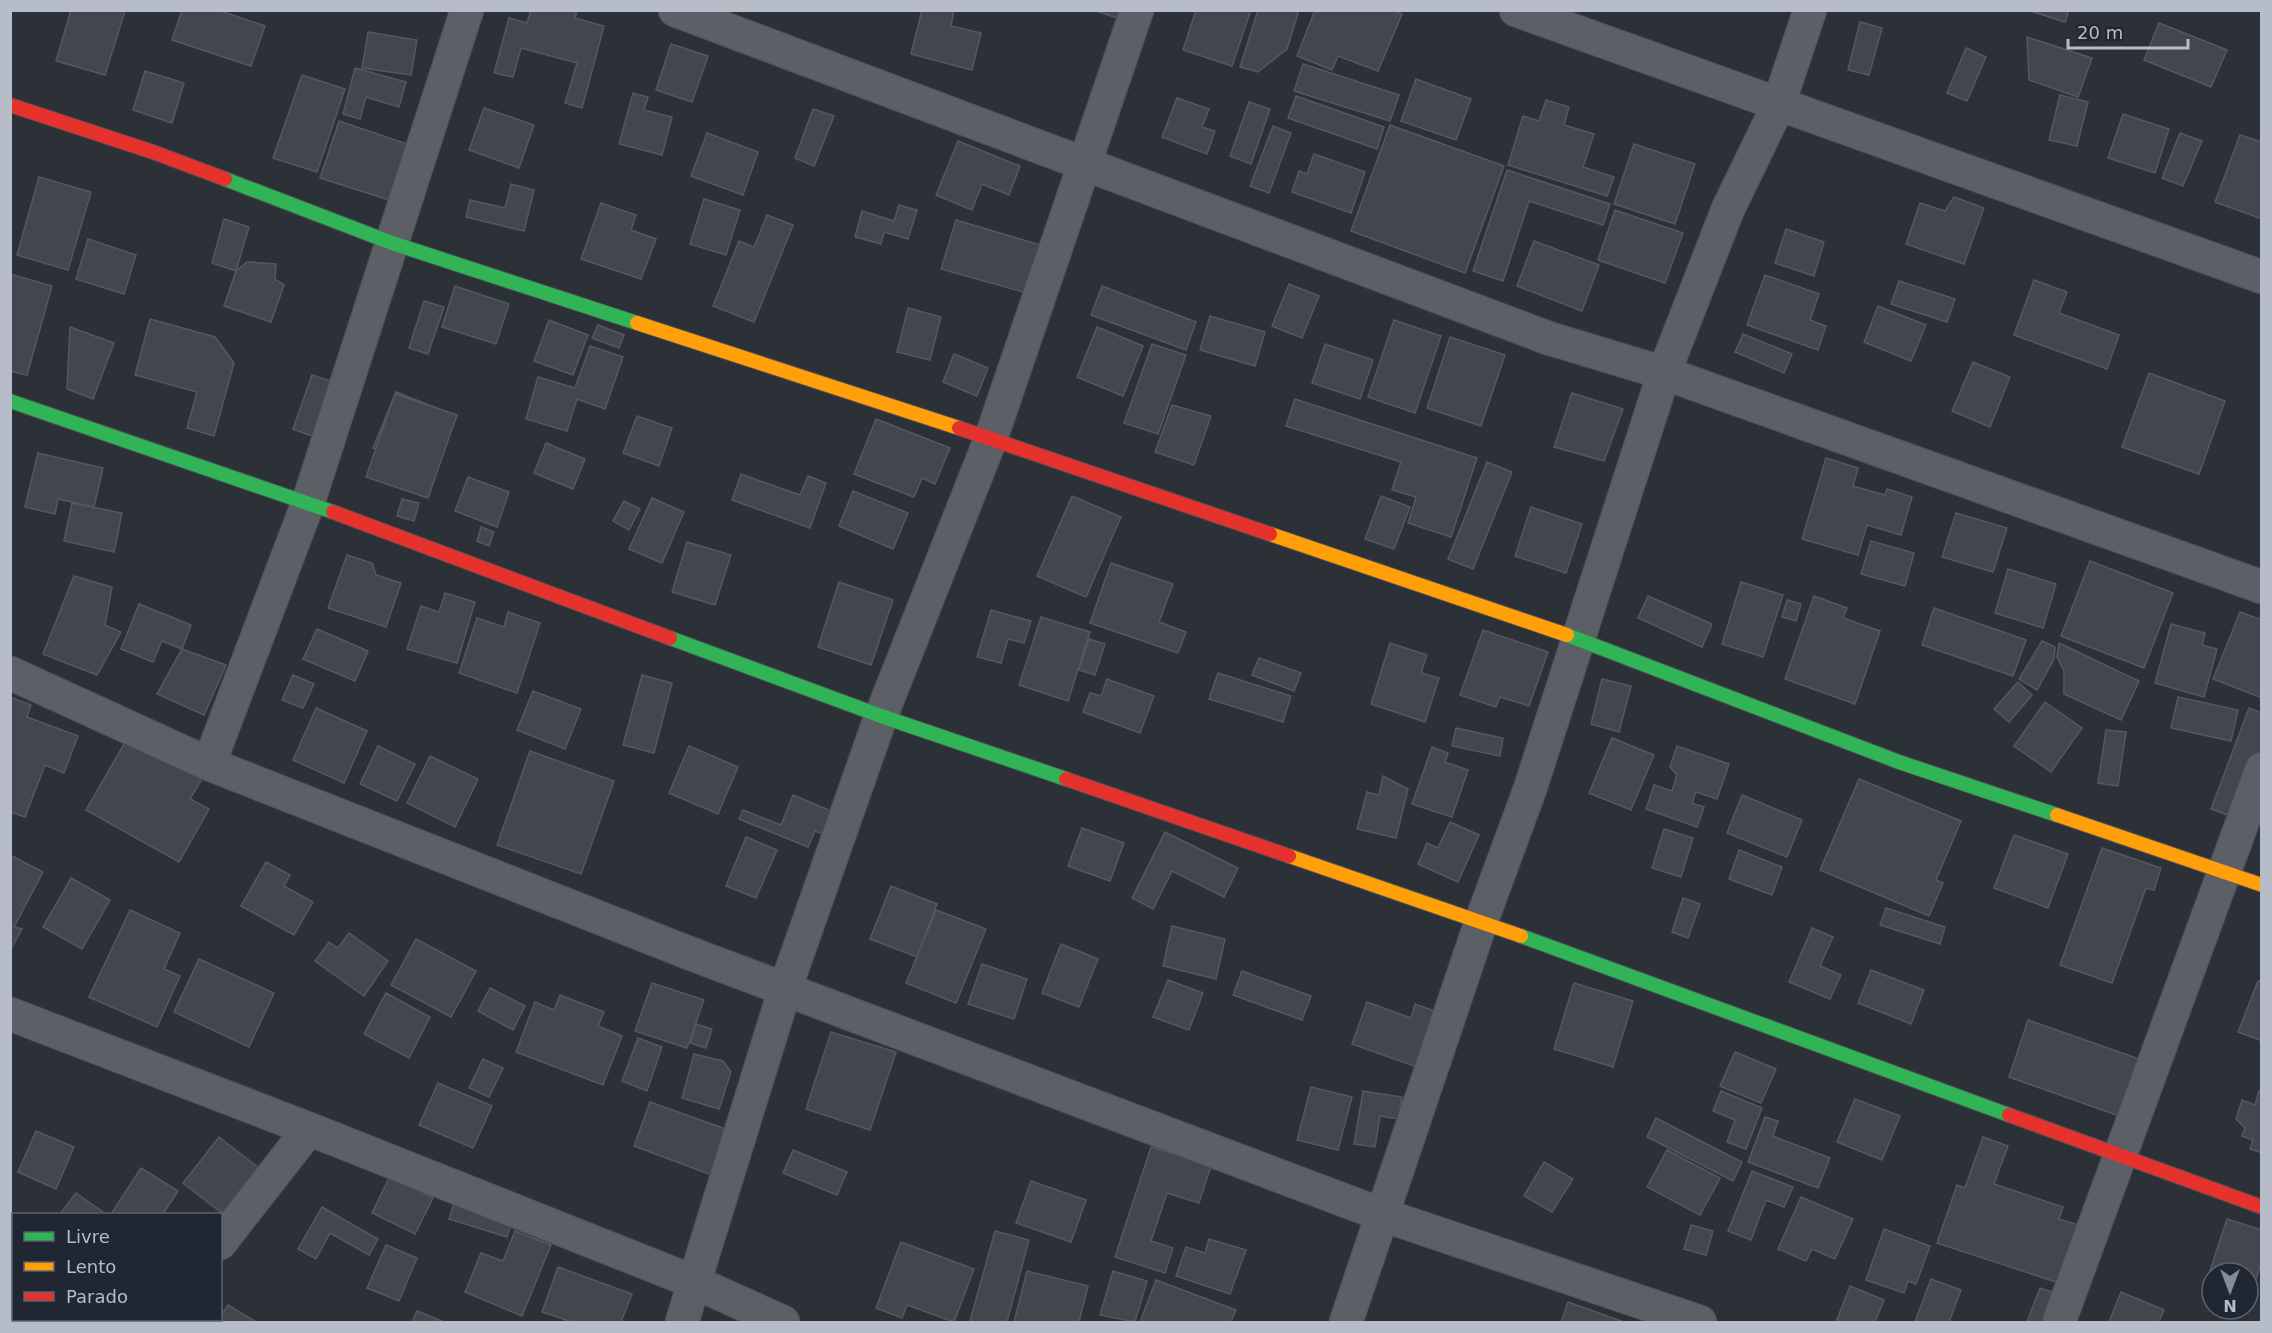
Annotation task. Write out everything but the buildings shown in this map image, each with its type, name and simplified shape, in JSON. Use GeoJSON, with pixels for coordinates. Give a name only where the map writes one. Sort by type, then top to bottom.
{"type":"FeatureCollection","features":[{"type":"Feature","properties":{"kind":"street"},"geometry":{"type":"LineString","coordinates":[[209,764],[308,503],[467,10]]}},
{"type":"Feature","properties":{"kind":"street"},"geometry":{"type":"LineString","coordinates":[[675,10],[1548,338],[1664,373],[2262,586]]}},
{"type":"Feature","properties":{"kind":"street"},"geometry":{"type":"LineString","coordinates":[[682,1323],[785,988],[881,716],[991,438],[1137,10]]}},
{"type":"Feature","properties":{"kind":"street"},"geometry":{"type":"LineString","coordinates":[[1515,10],[1778,106],[2262,276]]}},
{"type":"Feature","properties":{"kind":"street"},"geometry":{"type":"LineString","coordinates":[[1346,1323],[1481,922],[1530,789],[1664,373],[1728,209],[1778,106],[1810,10]]}},
{"type":"Feature","properties":{"kind":"street"},"geometry":{"type":"LineString","coordinates":[[10,105],[153,152],[392,243],[991,438],[1578,639],[1899,762],[2262,885]]}},
{"type":"Feature","properties":{"kind":"street"},"geometry":{"type":"LineString","coordinates":[[10,401],[308,503],[881,716],[1481,922],[2120,1153],[2262,1207]]}},
{"type":"Feature","properties":{"kind":"street"},"geometry":{"type":"LineString","coordinates":[[10,673],[209,764],[688,953],[1383,1215],[1700,1323]]}},
{"type":"Feature","properties":{"kind":"street"},"geometry":{"type":"LineString","coordinates":[[2060,1323],[2262,768]]}},
{"type":"Feature","properties":{"kind":"street"},"geometry":{"type":"LineString","coordinates":[[10,1014],[309,1128],[694,1282],[783,1323]]}},
{"type":"Feature","properties":{"kind":"street"},"geometry":{"type":"LineString","coordinates":[[222,1240],[309,1128]]}},
{"type":"Feature","properties":{"kind":"traffic: fast"},"geometry":{"type":"LineString","coordinates":[[225,179],[392,243],[637,323]]}},
{"type":"Feature","properties":{"kind":"traffic: fast"},"geometry":{"type":"LineString","coordinates":[[10,401],[333,512]]}},
{"type":"Feature","properties":{"kind":"traffic: fast"},"geometry":{"type":"LineString","coordinates":[[1567,635],[1899,762],[2057,815]]}},
{"type":"Feature","properties":{"kind":"traffic: fast"},"geometry":{"type":"LineString","coordinates":[[670,638],[881,716],[1066,779]]}},
{"type":"Feature","properties":{"kind":"traffic: fast"},"geometry":{"type":"LineString","coordinates":[[1521,936],[2009,1115]]}},
{"type":"Feature","properties":{"kind":"traffic: slow"},"geometry":{"type":"LineString","coordinates":[[637,323],[959,428]]}},
{"type":"Feature","properties":{"kind":"traffic: slow"},"geometry":{"type":"LineString","coordinates":[[1270,534],[1567,635]]}},
{"type":"Feature","properties":{"kind":"traffic: slow"},"geometry":{"type":"LineString","coordinates":[[2057,815],[2262,885]]}},
{"type":"Feature","properties":{"kind":"traffic: slow"},"geometry":{"type":"LineString","coordinates":[[1289,856],[1521,936]]}},
{"type":"Feature","properties":{"kind":"traffic: jam"},"geometry":{"type":"LineString","coordinates":[[10,105],[153,152],[225,179]]}},
{"type":"Feature","properties":{"kind":"traffic: jam"},"geometry":{"type":"LineString","coordinates":[[959,428],[1270,534]]}},
{"type":"Feature","properties":{"kind":"traffic: jam"},"geometry":{"type":"LineString","coordinates":[[333,512],[670,638]]}},
{"type":"Feature","properties":{"kind":"traffic: jam"},"geometry":{"type":"LineString","coordinates":[[1066,779],[1289,856]]}},
{"type":"Feature","properties":{"kind":"traffic: jam"},"geometry":{"type":"LineString","coordinates":[[2009,1115],[2262,1207]]}}]}
